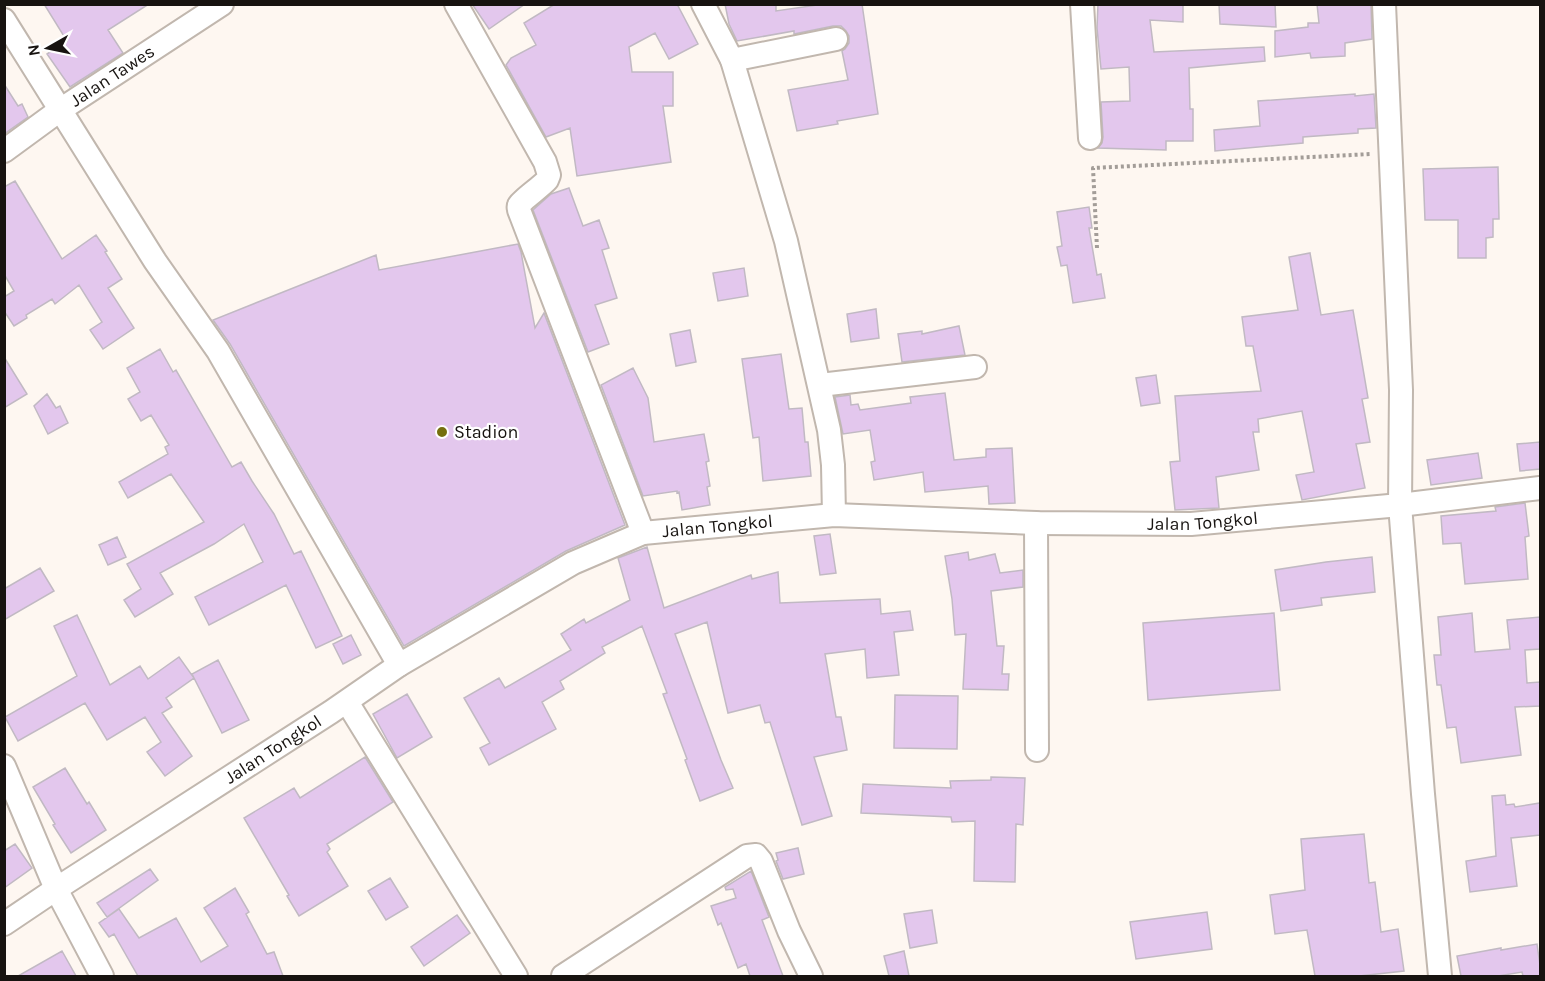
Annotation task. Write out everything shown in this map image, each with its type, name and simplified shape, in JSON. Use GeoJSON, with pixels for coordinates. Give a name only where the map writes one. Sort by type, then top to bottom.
{"type":"FeatureCollection","features":[{"type":"Feature","properties":{"kind":"street","name":"Jalan Tawes"},"geometry":{"type":"LineString","coordinates":[[4,151],[60,110],[222,4]]}},
{"type":"Feature","properties":{"kind":"street"},"geometry":{"type":"LineString","coordinates":[[456,4],[548,170],[548,180],[522,201],[519,210],[643,533]]}},
{"type":"Feature","properties":{"kind":"street"},"geometry":{"type":"LineString","coordinates":[[703,4],[732,60],[786,241],[829,430],[833,465],[834,515]]}},
{"type":"Feature","properties":{"kind":"street"},"geometry":{"type":"LineString","coordinates":[[1082,4],[1090,138]]}},
{"type":"Feature","properties":{"kind":"street"},"geometry":{"type":"LineString","coordinates":[[1384,4],[1401,390],[1400,505],[1440,976]]}},
{"type":"Feature","properties":{"kind":"street"},"geometry":{"type":"LineString","coordinates":[[4,20],[155,261],[218,351],[399,666]]}},
{"type":"Feature","properties":{"kind":"street"},"geometry":{"type":"LineString","coordinates":[[732,60],[836,39]]}},
{"type":"Feature","properties":{"kind":"street"},"geometry":{"type":"LineString","coordinates":[[820,385],[975,367]]}},
{"type":"Feature","properties":{"kind":"street","name":"Jalan Tongkol"},"geometry":{"type":"LineString","coordinates":[[4,924],[399,666],[573,562],[643,533],[834,515],[1036,523],[1191,524],[1400,505],[1540,488]]}},
{"type":"Feature","properties":{"kind":"street"},"geometry":{"type":"LineString","coordinates":[[1036,523],[1037,750]]}},
{"type":"Feature","properties":{"kind":"street"},"geometry":{"type":"LineString","coordinates":[[347,702],[516,976]]}},
{"type":"Feature","properties":{"kind":"street"},"geometry":{"type":"LineString","coordinates":[[4,766],[56,889],[102,976]]}},
{"type":"Feature","properties":{"kind":"street"},"geometry":{"type":"LineString","coordinates":[[563,976],[751,855],[756,855],[761,861],[789,931],[811,976]]}},
{"type":"Feature","properties":{"kind":"path"},"geometry":{"type":"LineString","coordinates":[[1097,248],[1093,168],[1390,153]]}},
{"type":"Feature","properties":{"kind":"building"},"geometry":{"type":"Polygon","coordinates":[[[44,4],[149,4],[108,30],[123,53],[70,87],[47,54],[67,41],[44,4]]]}},
{"type":"Feature","properties":{"kind":"building"},"geometry":{"type":"Polygon","coordinates":[[[472,4],[525,4],[489,29],[472,4]]]}},
{"type":"Feature","properties":{"kind":"building"},"geometry":{"type":"Polygon","coordinates":[[[555,4],[677,4],[698,44],[669,59],[655,33],[629,47],[632,72],[673,72],[673,106],[663,106],[671,162],[577,176],[570,128],[546,137],[506,65],[511,58],[536,45],[524,23],[555,4]]]}},
{"type":"Feature","properties":{"kind":"building"},"geometry":{"type":"Polygon","coordinates":[[[725,4],[776,4],[776,11],[824,4],[862,4],[878,114],[797,131],[788,90],[848,80],[842,51],[849,43],[849,36],[841,26],[833,26],[794,34],[794,31],[737,41],[729,24],[725,4]]]}},
{"type":"Feature","properties":{"kind":"building"},"geometry":{"type":"Polygon","coordinates":[[[1098,4],[1183,4],[1183,22],[1150,20],[1154,52],[1264,47],[1265,61],[1189,68],[1193,141],[1166,141],[1166,150],[1098,148],[1103,137],[1101,102],[1130,101],[1129,67],[1101,69],[1097,28],[1098,4]]]}},
{"type":"Feature","properties":{"kind":"building"},"geometry":{"type":"Polygon","coordinates":[[[1219,4],[1275,4],[1276,27],[1220,24],[1219,4]]]}},
{"type":"Feature","properties":{"kind":"building"},"geometry":{"type":"Polygon","coordinates":[[[1317,4],[1371,4],[1372,39],[1345,43],[1345,56],[1311,58],[1310,53],[1275,57],[1275,31],[1308,27],[1308,23],[1319,23],[1317,4]]]}},
{"type":"Feature","properties":{"kind":"building"},"geometry":{"type":"Polygon","coordinates":[[[4,84],[18,106],[22,104],[28,117],[4,134],[4,84]]]}},
{"type":"Feature","properties":{"kind":"building"},"geometry":{"type":"Polygon","coordinates":[[[1355,94],[1355,96],[1374,94],[1376,128],[1358,129],[1358,133],[1303,137],[1303,143],[1215,151],[1214,130],[1260,126],[1258,101],[1355,94]]]}},
{"type":"Feature","properties":{"kind":"building"},"geometry":{"type":"Polygon","coordinates":[[[1498,167],[1499,219],[1493,219],[1493,237],[1486,238],[1486,258],[1458,258],[1458,220],[1425,220],[1423,169],[1498,167]]]}},
{"type":"Feature","properties":{"kind":"building"},"geometry":{"type":"Polygon","coordinates":[[[15,181],[62,259],[96,235],[122,279],[108,288],[134,328],[103,349],[90,330],[102,322],[79,285],[55,304],[52,299],[26,315],[27,318],[14,326],[4,311],[4,297],[14,291],[4,274],[4,187],[15,181]]]}},
{"type":"Feature","properties":{"kind":"building"},"geometry":{"type":"Polygon","coordinates":[[[569,188],[583,226],[599,220],[609,248],[602,250],[617,298],[595,305],[609,344],[588,352],[533,210],[551,194],[569,188]]]}},
{"type":"Feature","properties":{"kind":"building"},"geometry":{"type":"Polygon","coordinates":[[[1089,207],[1092,228],[1089,228],[1097,275],[1101,274],[1105,298],[1073,303],[1067,265],[1061,266],[1057,247],[1062,246],[1057,212],[1089,207]]]}},
{"type":"Feature","properties":{"kind":"building","name":"Stadion"},"geometry":{"type":"Polygon","coordinates":[[[518,244],[535,328],[544,313],[625,525],[566,551],[404,646],[230,344],[213,320],[376,255],[379,270],[518,244]]]}},
{"type":"Feature","properties":{"kind":"building"},"geometry":{"type":"Polygon","coordinates":[[[1310,253],[1321,315],[1353,310],[1368,398],[1362,399],[1370,442],[1356,444],[1365,488],[1302,500],[1296,475],[1314,472],[1302,411],[1258,419],[1259,432],[1253,432],[1259,470],[1216,477],[1219,508],[1175,510],[1170,462],[1180,461],[1175,396],[1261,391],[1253,346],[1246,346],[1242,317],[1298,310],[1289,257],[1310,253]]]}},
{"type":"Feature","properties":{"kind":"building"},"geometry":{"type":"Polygon","coordinates":[[[744,268],[748,296],[718,301],[713,273],[744,268]]]}},
{"type":"Feature","properties":{"kind":"building"},"geometry":{"type":"Polygon","coordinates":[[[876,309],[879,338],[851,342],[847,314],[876,309]]]}},
{"type":"Feature","properties":{"kind":"building"},"geometry":{"type":"Polygon","coordinates":[[[959,326],[965,355],[902,362],[898,334],[922,331],[922,334],[959,326]]]}},
{"type":"Feature","properties":{"kind":"building"},"geometry":{"type":"Polygon","coordinates":[[[690,330],[696,362],[676,366],[670,334],[690,330]]]}},
{"type":"Feature","properties":{"kind":"building"},"geometry":{"type":"Polygon","coordinates":[[[160,349],[173,372],[176,370],[232,467],[241,462],[274,514],[294,554],[301,551],[342,636],[316,648],[286,585],[209,625],[195,597],[263,562],[244,524],[214,544],[160,573],[173,594],[135,617],[124,600],[141,589],[127,564],[204,522],[171,474],[128,498],[119,482],[168,454],[165,447],[169,445],[151,415],[141,421],[128,399],[140,392],[127,368],[160,349]]]}},
{"type":"Feature","properties":{"kind":"building"},"geometry":{"type":"Polygon","coordinates":[[[781,354],[789,409],[802,408],[811,476],[763,481],[759,437],[753,438],[742,359],[781,354]]]}},
{"type":"Feature","properties":{"kind":"building"},"geometry":{"type":"Polygon","coordinates":[[[4,357],[27,394],[4,408],[4,357]]]}},
{"type":"Feature","properties":{"kind":"building"},"geometry":{"type":"Polygon","coordinates":[[[633,368],[648,398],[654,442],[704,434],[709,461],[706,462],[710,505],[682,510],[677,491],[643,496],[601,385],[633,368]]]}},
{"type":"Feature","properties":{"kind":"building"},"geometry":{"type":"Polygon","coordinates":[[[1156,375],[1160,403],[1141,406],[1136,378],[1156,375]]]}},
{"type":"Feature","properties":{"kind":"building"},"geometry":{"type":"Polygon","coordinates":[[[945,393],[954,460],[986,457],[986,449],[1012,448],[1015,503],[989,504],[988,486],[925,492],[923,472],[874,480],[871,462],[875,461],[870,430],[843,434],[835,397],[850,395],[851,405],[858,404],[860,410],[911,403],[910,397],[945,393]]]}},
{"type":"Feature","properties":{"kind":"building"},"geometry":{"type":"Polygon","coordinates":[[[47,394],[56,408],[60,406],[68,423],[48,434],[34,406],[47,394]]]}},
{"type":"Feature","properties":{"kind":"building"},"geometry":{"type":"Polygon","coordinates":[[[1540,442],[1540,469],[1520,471],[1517,444],[1540,442]]]}},
{"type":"Feature","properties":{"kind":"building"},"geometry":{"type":"Polygon","coordinates":[[[1478,453],[1482,478],[1431,485],[1427,460],[1478,453]]]}},
{"type":"Feature","properties":{"kind":"building"},"geometry":{"type":"Polygon","coordinates":[[[1525,503],[1529,536],[1525,537],[1528,579],[1465,584],[1461,543],[1443,544],[1441,516],[1496,511],[1495,507],[1525,503]]]}},
{"type":"Feature","properties":{"kind":"building"},"geometry":{"type":"Polygon","coordinates":[[[830,534],[836,573],[820,575],[814,536],[830,534]]]}},
{"type":"Feature","properties":{"kind":"building"},"geometry":{"type":"Polygon","coordinates":[[[117,537],[126,557],[108,565],[99,545],[117,537]]]}},
{"type":"Feature","properties":{"kind":"building"},"geometry":{"type":"Polygon","coordinates":[[[647,547],[664,608],[751,575],[752,579],[778,572],[780,603],[880,599],[881,614],[910,611],[913,630],[894,632],[899,675],[867,678],[865,649],[825,654],[836,717],[841,717],[847,750],[814,757],[832,816],[802,825],[770,722],[765,723],[760,705],[728,713],[707,622],[675,634],[733,788],[700,801],[663,694],[667,693],[642,626],[602,647],[605,653],[560,681],[564,689],[542,702],[556,729],[489,765],[480,748],[490,743],[464,698],[499,678],[505,688],[571,650],[561,634],[584,619],[586,623],[630,600],[618,558],[647,547]]]}},
{"type":"Feature","properties":{"kind":"building"},"geometry":{"type":"Polygon","coordinates":[[[968,552],[969,560],[995,554],[1000,573],[1023,570],[1023,587],[991,591],[997,646],[1004,646],[1002,674],[1009,674],[1008,690],[963,689],[966,634],[955,635],[945,556],[968,552]]]}},
{"type":"Feature","properties":{"kind":"building"},"geometry":{"type":"Polygon","coordinates":[[[1372,557],[1375,592],[1321,598],[1322,605],[1281,611],[1275,570],[1372,557]]]}},
{"type":"Feature","properties":{"kind":"building"},"geometry":{"type":"Polygon","coordinates":[[[40,568],[54,591],[4,620],[4,589],[40,568]]]}},
{"type":"Feature","properties":{"kind":"building"},"geometry":{"type":"Polygon","coordinates":[[[1274,613],[1280,690],[1148,700],[1143,623],[1274,613]]]}},
{"type":"Feature","properties":{"kind":"building"},"geometry":{"type":"Polygon","coordinates":[[[1472,613],[1475,652],[1510,649],[1507,620],[1540,617],[1540,649],[1525,650],[1527,683],[1540,682],[1540,706],[1515,707],[1521,755],[1461,763],[1456,727],[1447,728],[1441,685],[1437,685],[1434,655],[1441,655],[1438,617],[1472,613]]]}},
{"type":"Feature","properties":{"kind":"building"},"geometry":{"type":"Polygon","coordinates":[[[77,615],[110,685],[140,666],[148,679],[179,657],[194,678],[166,698],[172,707],[162,713],[192,756],[165,776],[147,752],[161,742],[145,717],[107,740],[85,703],[18,741],[5,717],[77,676],[54,626],[77,615]]]}},
{"type":"Feature","properties":{"kind":"building"},"geometry":{"type":"Polygon","coordinates":[[[351,635],[361,655],[343,664],[333,644],[351,635]]]}},
{"type":"Feature","properties":{"kind":"building"},"geometry":{"type":"Polygon","coordinates":[[[218,660],[249,720],[222,733],[192,674],[218,660]]]}},
{"type":"Feature","properties":{"kind":"building"},"geometry":{"type":"Polygon","coordinates":[[[407,694],[432,737],[397,758],[373,714],[407,694]]]}},
{"type":"Feature","properties":{"kind":"building"},"geometry":{"type":"Polygon","coordinates":[[[895,695],[958,696],[957,749],[894,748],[895,695]]]}},
{"type":"Feature","properties":{"kind":"building"},"geometry":{"type":"Polygon","coordinates":[[[365,757],[393,802],[327,844],[330,849],[327,852],[348,886],[299,916],[244,818],[294,788],[300,798],[365,757]]]}},
{"type":"Feature","properties":{"kind":"building"},"geometry":{"type":"Polygon","coordinates":[[[65,768],[106,830],[71,853],[33,787],[65,768]]]}},
{"type":"Feature","properties":{"kind":"building"},"geometry":{"type":"Polygon","coordinates":[[[991,777],[1025,778],[1023,825],[1016,824],[1015,882],[974,881],[975,821],[952,822],[951,817],[861,813],[863,784],[951,788],[950,781],[991,780],[991,777]]]}},
{"type":"Feature","properties":{"kind":"building"},"geometry":{"type":"Polygon","coordinates":[[[1505,795],[1506,805],[1514,804],[1515,807],[1540,803],[1540,835],[1511,838],[1517,886],[1470,892],[1466,861],[1496,856],[1492,796],[1505,795]]]}},
{"type":"Feature","properties":{"kind":"building"},"geometry":{"type":"Polygon","coordinates":[[[1364,834],[1369,883],[1375,882],[1381,932],[1398,929],[1404,971],[1359,976],[1315,976],[1307,930],[1275,934],[1270,895],[1305,890],[1301,839],[1364,834]]]}},
{"type":"Feature","properties":{"kind":"building"},"geometry":{"type":"Polygon","coordinates":[[[15,844],[32,868],[4,888],[4,851],[15,844]]]}},
{"type":"Feature","properties":{"kind":"building"},"geometry":{"type":"Polygon","coordinates":[[[798,848],[804,874],[783,879],[776,861],[778,860],[776,853],[798,848]]]}},
{"type":"Feature","properties":{"kind":"building"},"geometry":{"type":"Polygon","coordinates":[[[150,869],[158,880],[107,917],[97,903],[150,869]]]}},
{"type":"Feature","properties":{"kind":"building"},"geometry":{"type":"Polygon","coordinates":[[[751,871],[769,917],[762,920],[783,976],[750,976],[746,964],[738,968],[721,923],[718,925],[711,906],[736,898],[733,889],[726,890],[725,887],[751,871]]]}},
{"type":"Feature","properties":{"kind":"building"},"geometry":{"type":"Polygon","coordinates":[[[390,878],[408,907],[386,920],[368,891],[390,878]]]}},
{"type":"Feature","properties":{"kind":"building"},"geometry":{"type":"Polygon","coordinates":[[[235,888],[249,912],[246,914],[267,954],[274,952],[283,976],[138,976],[114,934],[109,937],[99,923],[119,909],[139,938],[176,918],[201,962],[228,946],[204,908],[235,888]]]}},
{"type":"Feature","properties":{"kind":"building"},"geometry":{"type":"Polygon","coordinates":[[[932,910],[937,943],[910,948],[904,914],[932,910]]]}},
{"type":"Feature","properties":{"kind":"building"},"geometry":{"type":"Polygon","coordinates":[[[1207,912],[1212,949],[1136,959],[1130,922],[1207,912]]]}},
{"type":"Feature","properties":{"kind":"building"},"geometry":{"type":"Polygon","coordinates":[[[457,915],[470,933],[424,966],[411,947],[457,915]]]}},
{"type":"Feature","properties":{"kind":"building"},"geometry":{"type":"Polygon","coordinates":[[[1537,944],[1540,976],[1523,976],[1522,972],[1498,976],[1461,976],[1457,956],[1537,944]]]}},
{"type":"Feature","properties":{"kind":"building"},"geometry":{"type":"Polygon","coordinates":[[[62,951],[76,976],[18,976],[62,951]]]}},
{"type":"Feature","properties":{"kind":"building"},"geometry":{"type":"Polygon","coordinates":[[[904,951],[909,976],[889,976],[884,956],[904,951]]]}},
{"type":"Feature","properties":{"kind":"place","name":"Stadion"},"geometry":{"type":"Point","coordinates":[442,432]}}]}
